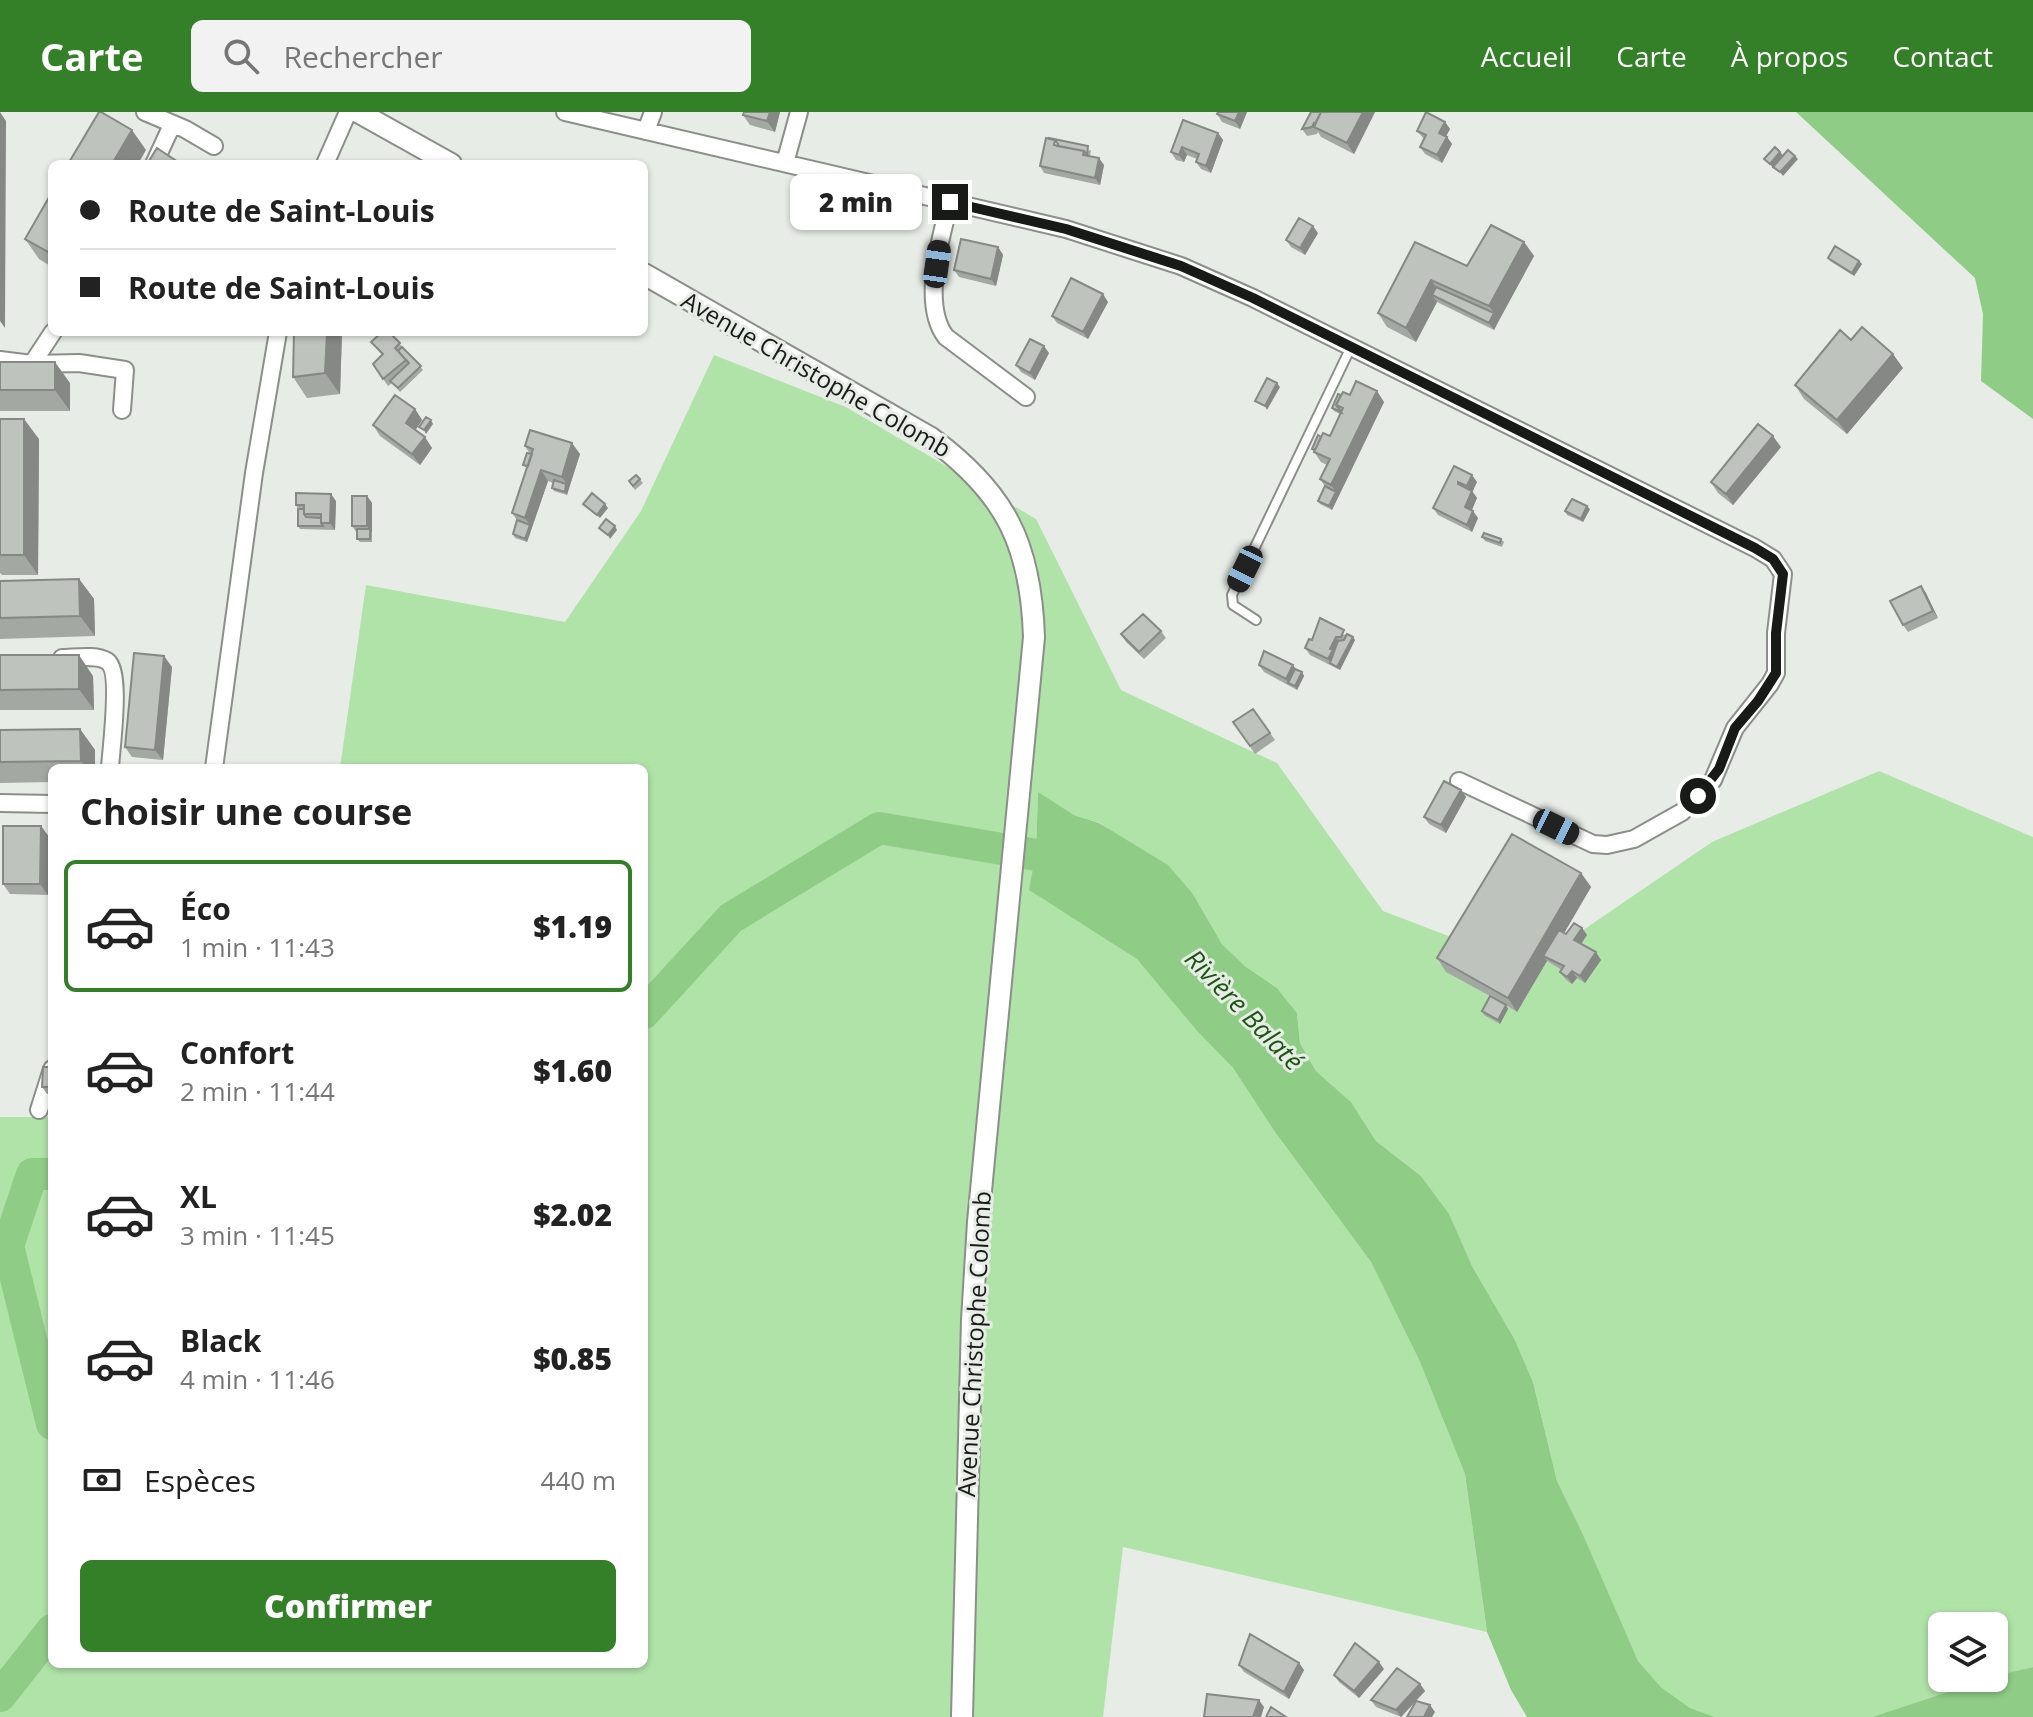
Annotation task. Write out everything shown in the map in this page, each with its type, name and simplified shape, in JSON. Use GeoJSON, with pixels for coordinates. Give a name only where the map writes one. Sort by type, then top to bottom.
{"type":"FeatureCollection","features":[{"type":"Feature","properties":{"kind":"street"},"geometry":{"type":"LineString","coordinates":[[145,112],[185,129],[214,146]]}},
{"type":"Feature","properties":{"kind":"street"},"geometry":{"type":"LineString","coordinates":[[327,160],[348,112]]}},
{"type":"Feature","properties":{"kind":"street"},"geometry":{"type":"LineString","coordinates":[[565,112],[1066,229],[1181,266],[1351,347],[1773,559],[1783,574],[1776,633],[1776,673],[1735,728],[1713,780],[1682,812],[1634,839],[1607,845],[1593,844],[1459,781]]}},
{"type":"Feature","properties":{"kind":"street"},"geometry":{"type":"LineString","coordinates":[[646,131],[653,112]]}},
{"type":"Feature","properties":{"kind":"street"},"geometry":{"type":"LineString","coordinates":[[785,163],[799,112]]}},
{"type":"Feature","properties":{"kind":"street"},"geometry":{"type":"LineString","coordinates":[[367,114],[444,160]]}},
{"type":"Feature","properties":{"kind":"street"},"geometry":{"type":"LineString","coordinates":[[156,160],[172,125]]}},
{"type":"Feature","properties":{"kind":"street"},"geometry":{"type":"LineString","coordinates":[[950,202],[941,236],[933,292],[936,324],[946,337],[1026,397]]}},
{"type":"Feature","properties":{"kind":"street","name":"Avenue Christophe Colomb"},"geometry":{"type":"LineString","coordinates":[[648,276],[931,438],[960,460],[984,483],[1003,511],[1019,543],[1028,571],[1034,637],[978,1222],[962,1717]]}},
{"type":"Feature","properties":{"kind":"street"},"geometry":{"type":"LineString","coordinates":[[32,364],[50,336]]}},
{"type":"Feature","properties":{"kind":"street"},"geometry":{"type":"LineString","coordinates":[[215,764],[254,473],[277,336]]}},
{"type":"Feature","properties":{"kind":"street"},"geometry":{"type":"LineString","coordinates":[[0,360],[32,364],[79,363],[125,370],[122,410]]}},
{"type":"Feature","properties":{"kind":"street"},"geometry":{"type":"LineString","coordinates":[[42,658],[99,659],[108,662],[115,685],[110,764]]}},
{"type":"Feature","properties":{"kind":"street"},"geometry":{"type":"LineString","coordinates":[[0,803],[48,804]]}},
{"type":"Feature","properties":{"kind":"street"},"geometry":{"type":"LineString","coordinates":[[39,1110],[48,1082]]}},
{"type":"Feature","properties":{"kind":"lane"},"geometry":{"type":"LineString","coordinates":[[1256,620],[1233,605],[1232,595],[1351,347]]}},
{"type":"Feature","properties":{"kind":"shaded area"},"geometry":{"type":"Polygon","coordinates":[[[714,355],[846,407],[1036,519],[1121,690],[1277,763],[1383,911],[1529,967],[1712,842],[1879,771],[2033,837],[2033,1667],[2008,1673],[2008,1612],[1928,1612],[1928,1692],[1948,1692],[1872,1717],[1715,1717],[1690,1708],[1661,1687],[1638,1661],[1610,1601],[1557,1481],[1533,1382],[1515,1340],[1472,1266],[1448,1214],[1421,1176],[1376,1141],[1351,1102],[1316,1071],[1300,1043],[1297,1013],[1277,988],[1246,967],[1222,944],[1193,894],[1100,823],[1074,815],[1038,793],[1036,853],[1030,890],[1137,958],[1197,1031],[1233,1068],[1275,1132],[1371,1262],[1420,1362],[1465,1474],[1487,1632],[1123,1547],[1103,1717],[0,1717],[0,1117],[48,1117],[48,1668],[648,1668],[648,764],[341,764],[366,585],[565,622],[641,511],[714,355]]]}},
{"type":"Feature","properties":{"kind":"water"},"geometry":{"type":"Polygon","coordinates":[[[1796,112],[2033,112],[2033,419],[1981,381],[1983,314],[1975,278],[1796,112]]]}},
{"type":"Feature","properties":{"kind":"water"},"geometry":{"type":"Polygon","coordinates":[[[1038,792],[1074,815],[1099,823],[1168,865],[1193,894],[1222,944],[1246,967],[1277,988],[1297,1013],[1300,1043],[1316,1071],[1351,1102],[1376,1141],[1421,1176],[1449,1214],[1472,1266],[1515,1340],[1533,1382],[1557,1481],[1638,1661],[1661,1687],[1690,1708],[1715,1717],[1527,1717],[1511,1690],[1487,1632],[1465,1474],[1420,1362],[1371,1262],[1275,1132],[1233,1068],[1197,1031],[1137,959],[1029,890],[1036,853],[1038,792]]]}},
{"type":"Feature","properties":{"kind":"water"},"geometry":{"type":"Polygon","coordinates":[[[2033,1667],[2033,1717],[1872,1717],[1948,1692],[2008,1692],[2008,1673],[2033,1667]]]}},
{"type":"Feature","properties":{"kind":"building"},"geometry":{"type":"Polygon","coordinates":[[[99,112],[132,130],[114,160],[70,160],[99,112]]]}},
{"type":"Feature","properties":{"kind":"building"},"geometry":{"type":"Polygon","coordinates":[[[744,112],[770,112],[767,121],[743,115],[744,112]]]}},
{"type":"Feature","properties":{"kind":"building"},"geometry":{"type":"Polygon","coordinates":[[[1218,112],[1239,112],[1235,121],[1218,112]]]}},
{"type":"Feature","properties":{"kind":"building"},"geometry":{"type":"Polygon","coordinates":[[[1311,112],[1321,112],[1312,127],[1302,129],[1311,112]]]}},
{"type":"Feature","properties":{"kind":"building"},"geometry":{"type":"Polygon","coordinates":[[[1321,112],[1363,112],[1347,143],[1314,127],[1321,112]]]}},
{"type":"Feature","properties":{"kind":"building"},"geometry":{"type":"Polygon","coordinates":[[[1426,112],[1445,122],[1439,133],[1447,137],[1437,155],[1420,147],[1426,135],[1417,131],[1426,112]]]}},
{"type":"Feature","properties":{"kind":"building"},"geometry":{"type":"Polygon","coordinates":[[[1183,120],[1218,133],[1206,166],[1196,162],[1199,154],[1182,147],[1179,155],[1171,152],[1183,120]]]}},
{"type":"Feature","properties":{"kind":"building"},"geometry":{"type":"Polygon","coordinates":[[[1046,138],[1055,140],[1054,145],[1084,151],[1083,155],[1099,158],[1095,178],[1040,166],[1046,138]]]}},
{"type":"Feature","properties":{"kind":"building"},"geometry":{"type":"Polygon","coordinates":[[[1049,138],[1088,146],[1087,155],[1084,151],[1057,146],[1055,140],[1049,138]]]}},
{"type":"Feature","properties":{"kind":"building"},"geometry":{"type":"Polygon","coordinates":[[[1775,147],[1780,152],[1770,164],[1764,159],[1775,147]]]}},
{"type":"Feature","properties":{"kind":"building"},"geometry":{"type":"Polygon","coordinates":[[[157,148],[175,160],[150,160],[157,148]]]}},
{"type":"Feature","properties":{"kind":"building"},"geometry":{"type":"Polygon","coordinates":[[[1788,150],[1795,156],[1780,172],[1773,167],[1788,150]]]}},
{"type":"Feature","properties":{"kind":"building"},"geometry":{"type":"Polygon","coordinates":[[[48,199],[48,252],[25,239],[48,199]]]}},
{"type":"Feature","properties":{"kind":"building"},"geometry":{"type":"Polygon","coordinates":[[[1299,218],[1313,226],[1300,248],[1286,240],[1299,218]]]}},
{"type":"Feature","properties":{"kind":"building"},"geometry":{"type":"Polygon","coordinates":[[[1491,225],[1524,242],[1489,306],[1431,280],[1406,328],[1378,313],[1415,242],[1467,266],[1491,225]]]}},
{"type":"Feature","properties":{"kind":"building"},"geometry":{"type":"Polygon","coordinates":[[[961,239],[998,247],[991,279],[954,270],[961,239]]]}},
{"type":"Feature","properties":{"kind":"building"},"geometry":{"type":"Polygon","coordinates":[[[1835,246],[1859,261],[1852,273],[1828,258],[1835,246]]]}},
{"type":"Feature","properties":{"kind":"building"},"geometry":{"type":"Polygon","coordinates":[[[1071,278],[1103,294],[1083,332],[1052,316],[1071,278]]]}},
{"type":"Feature","properties":{"kind":"building"},"geometry":{"type":"Polygon","coordinates":[[[1436,287],[1494,313],[1489,323],[1432,295],[1436,287]]]}},
{"type":"Feature","properties":{"kind":"building"},"geometry":{"type":"Polygon","coordinates":[[[1862,327],[1893,354],[1837,420],[1795,385],[1840,330],[1851,340],[1862,327]]]}},
{"type":"Feature","properties":{"kind":"building"},"geometry":{"type":"Polygon","coordinates":[[[294,336],[327,336],[325,373],[293,377],[294,336]]]}},
{"type":"Feature","properties":{"kind":"building"},"geometry":{"type":"Polygon","coordinates":[[[378,336],[393,336],[400,343],[395,348],[406,360],[383,379],[373,364],[383,354],[371,342],[378,336]]]}},
{"type":"Feature","properties":{"kind":"building"},"geometry":{"type":"Polygon","coordinates":[[[1030,339],[1044,346],[1030,373],[1016,365],[1030,339]]]}},
{"type":"Feature","properties":{"kind":"building"},"geometry":{"type":"Polygon","coordinates":[[[402,347],[421,366],[398,388],[390,381],[409,363],[398,351],[402,347]]]}},
{"type":"Feature","properties":{"kind":"building"},"geometry":{"type":"Polygon","coordinates":[[[0,362],[55,362],[55,390],[0,390],[0,362]]]}},
{"type":"Feature","properties":{"kind":"building"},"geometry":{"type":"Polygon","coordinates":[[[1267,378],[1277,383],[1265,406],[1255,401],[1267,378]]]}},
{"type":"Feature","properties":{"kind":"building"},"geometry":{"type":"Polygon","coordinates":[[[1356,381],[1377,391],[1331,485],[1320,479],[1330,459],[1314,452],[1323,433],[1330,436],[1343,408],[1336,405],[1343,392],[1350,395],[1356,381]]]}},
{"type":"Feature","properties":{"kind":"building"},"geometry":{"type":"Polygon","coordinates":[[[1338,394],[1341,395],[1336,405],[1341,412],[1332,408],[1338,394]]]}},
{"type":"Feature","properties":{"kind":"building"},"geometry":{"type":"Polygon","coordinates":[[[395,395],[415,409],[406,423],[425,437],[412,454],[373,425],[395,395]]]}},
{"type":"Feature","properties":{"kind":"building"},"geometry":{"type":"Polygon","coordinates":[[[426,417],[431,420],[424,430],[419,427],[426,417]]]}},
{"type":"Feature","properties":{"kind":"building"},"geometry":{"type":"Polygon","coordinates":[[[0,419],[24,419],[24,555],[0,555],[0,419]]]}},
{"type":"Feature","properties":{"kind":"building"},"geometry":{"type":"Polygon","coordinates":[[[1758,424],[1773,436],[1726,494],[1711,482],[1758,424]]]}},
{"type":"Feature","properties":{"kind":"building"},"geometry":{"type":"Polygon","coordinates":[[[530,430],[572,443],[562,477],[541,470],[525,518],[512,513],[533,449],[525,446],[530,430]]]}},
{"type":"Feature","properties":{"kind":"building"},"geometry":{"type":"Polygon","coordinates":[[[1318,435],[1321,437],[1315,450],[1312,449],[1318,435]]]}},
{"type":"Feature","properties":{"kind":"building"},"geometry":{"type":"Polygon","coordinates":[[[527,453],[532,454],[528,466],[523,465],[527,453]]]}},
{"type":"Feature","properties":{"kind":"building"},"geometry":{"type":"Polygon","coordinates":[[[1454,466],[1472,475],[1467,486],[1458,482],[1472,491],[1465,507],[1473,511],[1467,525],[1433,508],[1454,466]]]}},
{"type":"Feature","properties":{"kind":"building"},"geometry":{"type":"Polygon","coordinates":[[[636,475],[640,479],[633,486],[629,481],[636,475]]]}},
{"type":"Feature","properties":{"kind":"building"},"geometry":{"type":"Polygon","coordinates":[[[554,480],[566,484],[565,492],[552,488],[554,480]]]}},
{"type":"Feature","properties":{"kind":"building"},"geometry":{"type":"Polygon","coordinates":[[[1325,486],[1336,492],[1329,506],[1318,501],[1325,486]]]}},
{"type":"Feature","properties":{"kind":"building"},"geometry":{"type":"Polygon","coordinates":[[[296,493],[331,494],[330,523],[321,523],[321,514],[304,514],[304,505],[296,505],[296,493]]]}},
{"type":"Feature","properties":{"kind":"building"},"geometry":{"type":"Polygon","coordinates":[[[592,493],[605,504],[597,515],[583,504],[592,493]]]}},
{"type":"Feature","properties":{"kind":"building"},"geometry":{"type":"Polygon","coordinates":[[[352,496],[367,496],[367,526],[352,526],[352,496]]]}},
{"type":"Feature","properties":{"kind":"building"},"geometry":{"type":"Polygon","coordinates":[[[1572,499],[1587,506],[1581,519],[1565,511],[1572,499]]]}},
{"type":"Feature","properties":{"kind":"building"},"geometry":{"type":"Polygon","coordinates":[[[298,509],[304,509],[306,517],[321,518],[323,526],[298,526],[298,509]]]}},
{"type":"Feature","properties":{"kind":"building"},"geometry":{"type":"Polygon","coordinates":[[[606,519],[615,526],[608,535],[599,528],[606,519]]]}},
{"type":"Feature","properties":{"kind":"building"},"geometry":{"type":"Polygon","coordinates":[[[517,520],[530,525],[525,539],[513,534],[517,520]]]}},
{"type":"Feature","properties":{"kind":"building"},"geometry":{"type":"Polygon","coordinates":[[[357,529],[370,529],[370,539],[357,539],[357,529]]]}},
{"type":"Feature","properties":{"kind":"building"},"geometry":{"type":"Polygon","coordinates":[[[1484,533],[1501,539],[1500,543],[1482,537],[1484,533]]]}},
{"type":"Feature","properties":{"kind":"building"},"geometry":{"type":"Polygon","coordinates":[[[79,579],[80,616],[0,618],[0,581],[79,579]]]}},
{"type":"Feature","properties":{"kind":"building"},"geometry":{"type":"Polygon","coordinates":[[[1921,586],[1933,611],[1903,625],[1890,601],[1921,586]]]}},
{"type":"Feature","properties":{"kind":"building"},"geometry":{"type":"Polygon","coordinates":[[[1143,614],[1161,631],[1139,652],[1121,634],[1143,614]]]}},
{"type":"Feature","properties":{"kind":"building"},"geometry":{"type":"Polygon","coordinates":[[[1320,618],[1344,630],[1341,637],[1336,637],[1328,659],[1305,648],[1309,639],[1312,640],[1320,618]]]}},
{"type":"Feature","properties":{"kind":"building"},"geometry":{"type":"Polygon","coordinates":[[[1347,634],[1353,637],[1337,667],[1330,663],[1338,641],[1344,640],[1347,634]]]}},
{"type":"Feature","properties":{"kind":"building"},"geometry":{"type":"Polygon","coordinates":[[[1264,651],[1293,665],[1286,679],[1259,665],[1264,651]]]}},
{"type":"Feature","properties":{"kind":"building"},"geometry":{"type":"Polygon","coordinates":[[[134,653],[164,656],[155,750],[125,747],[134,653]]]}},
{"type":"Feature","properties":{"kind":"building"},"geometry":{"type":"Polygon","coordinates":[[[0,655],[79,655],[79,689],[0,690],[0,655]]]}},
{"type":"Feature","properties":{"kind":"building"},"geometry":{"type":"Polygon","coordinates":[[[1295,669],[1302,672],[1295,686],[1288,683],[1295,669]]]}},
{"type":"Feature","properties":{"kind":"building"},"geometry":{"type":"Polygon","coordinates":[[[1253,709],[1270,733],[1250,746],[1233,722],[1253,709]]]}},
{"type":"Feature","properties":{"kind":"building"},"geometry":{"type":"Polygon","coordinates":[[[80,729],[81,761],[0,762],[0,730],[80,729]]]}},
{"type":"Feature","properties":{"kind":"building"},"geometry":{"type":"Polygon","coordinates":[[[1444,781],[1461,790],[1441,825],[1424,817],[1444,781]]]}},
{"type":"Feature","properties":{"kind":"building"},"geometry":{"type":"Polygon","coordinates":[[[3,826],[41,826],[40,884],[3,884],[3,826]]]}},
{"type":"Feature","properties":{"kind":"building"},"geometry":{"type":"Polygon","coordinates":[[[1512,834],[1581,873],[1508,998],[1437,958],[1512,834]]]}},
{"type":"Feature","properties":{"kind":"building"},"geometry":{"type":"Polygon","coordinates":[[[1574,923],[1582,928],[1574,940],[1596,952],[1580,976],[1572,971],[1567,977],[1560,972],[1564,966],[1543,956],[1559,930],[1566,934],[1574,923]]]}},
{"type":"Feature","properties":{"kind":"building"},"geometry":{"type":"Polygon","coordinates":[[[1490,996],[1506,1005],[1498,1020],[1482,1011],[1490,996]]]}},
{"type":"Feature","properties":{"kind":"building"},"geometry":{"type":"Polygon","coordinates":[[[43,1067],[48,1067],[48,1087],[42,1087],[43,1067]]]}},
{"type":"Feature","properties":{"kind":"building"},"geometry":{"type":"Polygon","coordinates":[[[1250,1634],[1299,1663],[1284,1692],[1239,1665],[1250,1634]]]}},
{"type":"Feature","properties":{"kind":"building"},"geometry":{"type":"Polygon","coordinates":[[[1355,1643],[1379,1662],[1354,1691],[1334,1675],[1355,1643]]]}},
{"type":"Feature","properties":{"kind":"building"},"geometry":{"type":"Polygon","coordinates":[[[1397,1668],[1420,1684],[1396,1710],[1371,1700],[1397,1668]]]}},
{"type":"Feature","properties":{"kind":"building"},"geometry":{"type":"Polygon","coordinates":[[[1207,1694],[1259,1700],[1253,1717],[1204,1717],[1207,1694]]]}},
{"type":"Feature","properties":{"kind":"building"},"geometry":{"type":"Polygon","coordinates":[[[1416,1701],[1430,1705],[1424,1717],[1407,1717],[1416,1701]]]}},
{"type":"Feature","properties":{"kind":"building"},"geometry":{"type":"Polygon","coordinates":[[[1271,1707],[1286,1717],[1266,1717],[1271,1707]]]}},
{"type":"Feature","properties":{"kind":"waterway","name":"Rivière Balaté"},"geometry":{"type":"LineString","coordinates":[[648,1009],[731,918],[879,828],[1078,862]]}},
{"type":"Feature","properties":{"kind":"waterway","name":"Rivière Balaté"},"geometry":{"type":"LineString","coordinates":[[48,1174],[32,1174],[8,1246],[48,1408]]}},
{"type":"Feature","properties":{"kind":"waterway","name":"Rivière Balaté"},"geometry":{"type":"LineString","coordinates":[[0,1696],[48,1635]]}},
{"type":"Feature","properties":{"kind":"route"},"geometry":{"type":"LineString","coordinates":[[950,202],[1066,229],[1181,266],[1253,298],[1773,559],[1783,574],[1784,584],[1778,609],[1774,655],[1776,673],[1735,728],[1719,769],[1698,796]]}}]}
